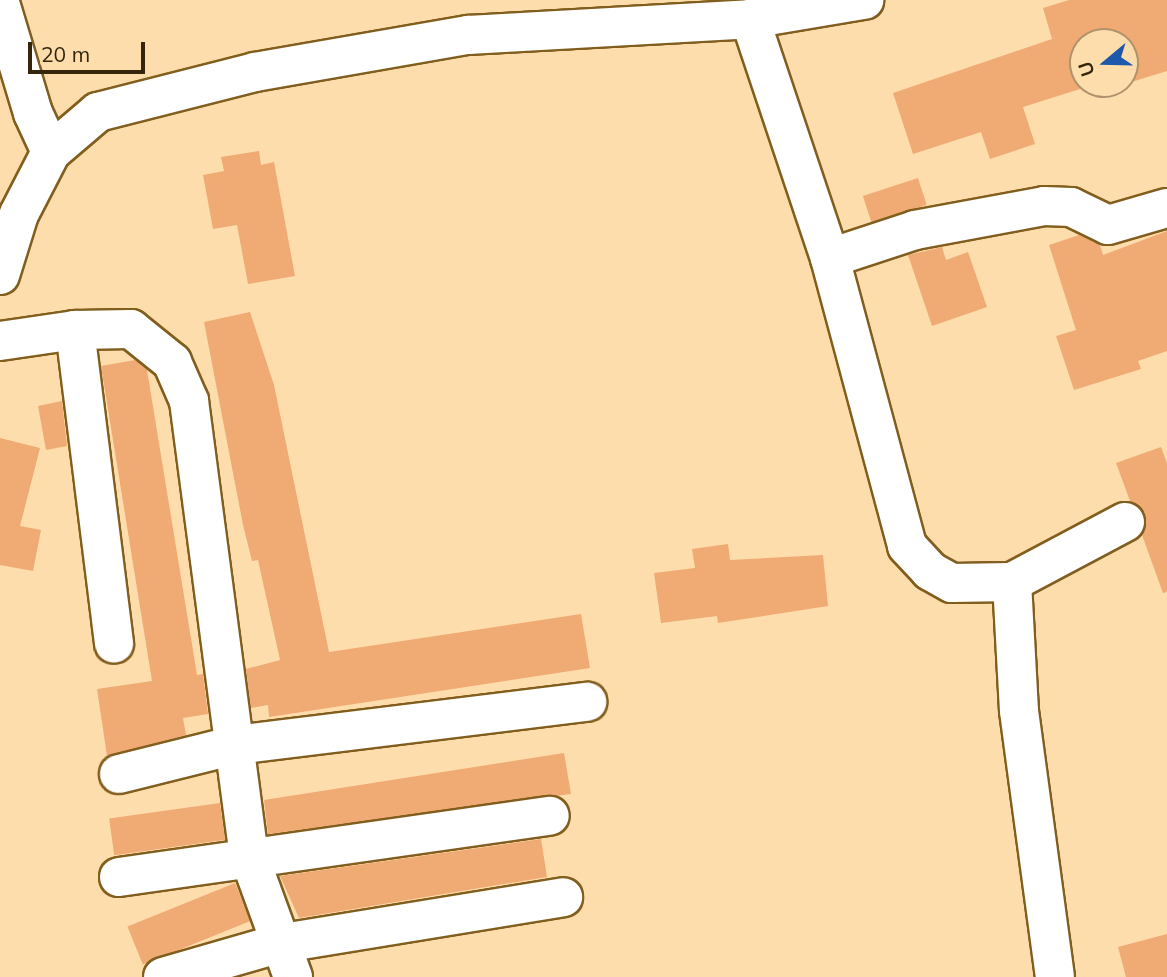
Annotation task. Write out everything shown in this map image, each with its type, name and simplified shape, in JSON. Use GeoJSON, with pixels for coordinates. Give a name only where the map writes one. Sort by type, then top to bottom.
{"type":"FeatureCollection","features":[{"type":"Feature","properties":{"kind":"street"},"geometry":{"type":"LineString","coordinates":[[0,275],[19,215],[51,152],[98,112],[255,72],[468,35],[563,33],[750,19],[864,0]]}},
{"type":"Feature","properties":{"kind":"street"},"geometry":{"type":"LineString","coordinates":[[0,3],[8,51],[51,152]]}},
{"type":"Feature","properties":{"kind":"street"},"geometry":{"type":"LineString","coordinates":[[750,19],[830,258],[907,546],[930,571],[951,583],[1012,582],[1125,522]]}},
{"type":"Feature","properties":{"kind":"street"},"geometry":{"type":"LineString","coordinates":[[830,258],[915,230],[1044,206],[1071,206],[1108,225],[1167,208]]}},
{"type":"Feature","properties":{"kind":"street"},"geometry":{"type":"LineString","coordinates":[[0,341],[75,330],[131,329],[146,336],[172,362],[189,401],[249,856],[285,960]]}},
{"type":"Feature","properties":{"kind":"street"},"geometry":{"type":"LineString","coordinates":[[75,330],[114,643]]}},
{"type":"Feature","properties":{"kind":"street"},"geometry":{"type":"LineString","coordinates":[[1012,582],[1019,711],[1055,977]]}},
{"type":"Feature","properties":{"kind":"street"},"geometry":{"type":"LineString","coordinates":[[119,774],[235,745],[587,702]]}},
{"type":"Feature","properties":{"kind":"street"},"geometry":{"type":"LineString","coordinates":[[118,877],[249,856],[550,816]]}},
{"type":"Feature","properties":{"kind":"street"},"geometry":{"type":"LineString","coordinates":[[163,977],[285,960],[563,897]]}},
{"type":"Feature","properties":{"kind":"building"},"geometry":{"type":"Polygon","coordinates":[[[1069,0],[1167,0],[1167,71],[1139,80],[1139,28],[1069,28],[1069,93],[1023,107],[1035,144],[990,159],[981,132],[913,154],[893,93],[1052,39],[1043,8],[1069,0]]]}},
{"type":"Feature","properties":{"kind":"building"},"geometry":{"type":"Polygon","coordinates":[[[259,151],[261,165],[274,162],[295,276],[248,284],[237,225],[213,229],[203,175],[224,171],[221,157],[259,151]]]}},
{"type":"Feature","properties":{"kind":"building"},"geometry":{"type":"Polygon","coordinates":[[[918,178],[927,205],[871,223],[863,196],[918,178]]]}},
{"type":"Feature","properties":{"kind":"building"},"geometry":{"type":"Polygon","coordinates":[[[1167,231],[1167,351],[1138,361],[1141,369],[1074,390],[1056,336],[1076,330],[1049,245],[1079,235],[1100,245],[1103,255],[1167,231]]]}},
{"type":"Feature","properties":{"kind":"building"},"geometry":{"type":"Polygon","coordinates":[[[942,247],[946,260],[968,252],[987,307],[932,326],[908,255],[942,247]]]}},
{"type":"Feature","properties":{"kind":"building"},"geometry":{"type":"Polygon","coordinates":[[[250,312],[274,385],[329,652],[581,614],[590,668],[269,717],[268,705],[251,708],[246,669],[280,660],[258,560],[252,561],[243,525],[204,322],[250,312]]]}},
{"type":"Feature","properties":{"kind":"building"},"geometry":{"type":"Polygon","coordinates":[[[135,360],[147,370],[197,675],[203,674],[208,714],[183,718],[186,735],[107,756],[97,689],[152,681],[101,366],[135,360]]]}},
{"type":"Feature","properties":{"kind":"building"},"geometry":{"type":"Polygon","coordinates":[[[62,401],[67,446],[46,450],[38,406],[62,401]]]}},
{"type":"Feature","properties":{"kind":"building"},"geometry":{"type":"Polygon","coordinates":[[[0,438],[40,448],[20,526],[41,530],[33,571],[0,565],[0,438]]]}},
{"type":"Feature","properties":{"kind":"building"},"geometry":{"type":"Polygon","coordinates":[[[1161,447],[1167,463],[1167,592],[1163,593],[1142,535],[1145,512],[1130,501],[1116,463],[1161,447]]]}},
{"type":"Feature","properties":{"kind":"building"},"geometry":{"type":"Polygon","coordinates":[[[728,544],[730,560],[823,555],[828,606],[718,623],[717,616],[661,623],[654,573],[695,568],[692,549],[728,544]]]}},
{"type":"Feature","properties":{"kind":"building"},"geometry":{"type":"Polygon","coordinates":[[[564,753],[571,794],[268,834],[264,800],[564,753]]]}},
{"type":"Feature","properties":{"kind":"building"},"geometry":{"type":"Polygon","coordinates":[[[220,803],[225,840],[114,855],[109,819],[220,803]]]}},
{"type":"Feature","properties":{"kind":"building"},"geometry":{"type":"Polygon","coordinates":[[[541,839],[547,877],[299,918],[280,876],[541,839]]]}},
{"type":"Feature","properties":{"kind":"building"},"geometry":{"type":"Polygon","coordinates":[[[235,883],[250,921],[143,964],[127,926],[235,883]]]}},
{"type":"Feature","properties":{"kind":"building"},"geometry":{"type":"Polygon","coordinates":[[[1167,934],[1167,977],[1126,977],[1118,947],[1167,934]]]}}]}
